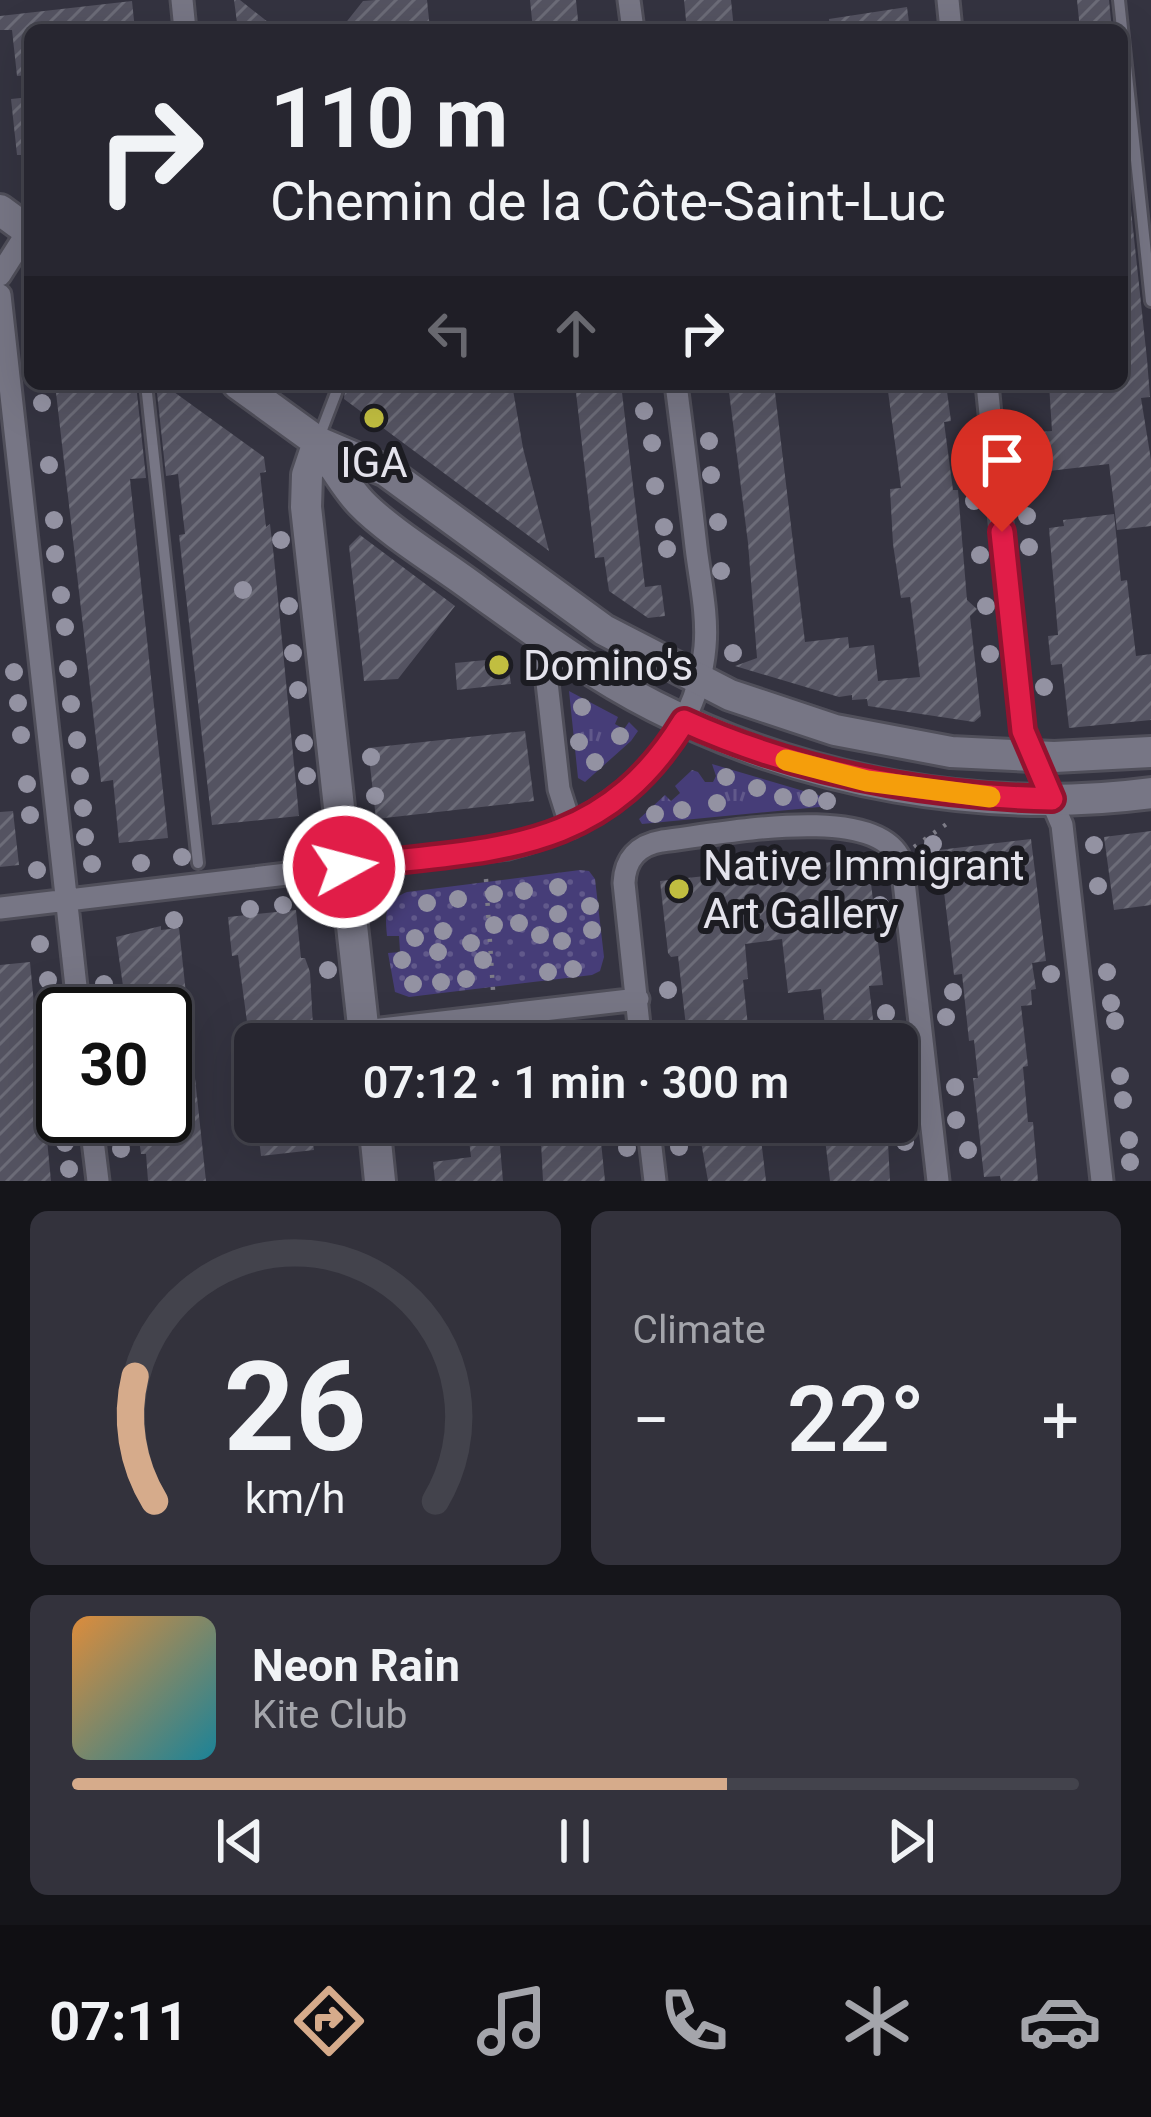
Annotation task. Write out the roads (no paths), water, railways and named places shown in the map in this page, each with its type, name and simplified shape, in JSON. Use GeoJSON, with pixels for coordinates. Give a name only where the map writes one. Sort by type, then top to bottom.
{"type":"FeatureCollection","features":[{"type":"Feature","properties":{"kind":"main road"},"geometry":{"type":"LineString","coordinates":[[246,390],[318,442],[386,471],[576,611],[698,681],[796,718],[875,740],[951,752],[1031,757],[1151,752]]}},
{"type":"Feature","properties":{"kind":"main road"},"geometry":{"type":"LineString","coordinates":[[318,442],[363,505],[542,638],[610,682],[684,721],[806,766],[867,781],[982,796],[1052,799],[1151,793]]}},
{"type":"Feature","properties":{"kind":"main road"},"geometry":{"type":"LineString","coordinates":[[318,442],[307,475],[306,507],[363,1023]]}},
{"type":"Feature","properties":{"kind":"main road"},"geometry":{"type":"LineString","coordinates":[[376,1143],[380,1181]]}},
{"type":"Feature","properties":{"kind":"street"},"geometry":{"type":"LineString","coordinates":[[0,275],[24,239]]}},
{"type":"Feature","properties":{"kind":"street"},"geometry":{"type":"LineString","coordinates":[[0,296],[76,987]]}},
{"type":"Feature","properties":{"kind":"street"},"geometry":{"type":"LineString","coordinates":[[0,908],[506,848],[571,827],[597,812],[642,775],[684,721],[704,653],[705,614],[677,390]]}},
{"type":"Feature","properties":{"kind":"street"},"geometry":{"type":"LineString","coordinates":[[988,390],[1021,720],[1031,757],[1062,825],[1102,1181]]}},
{"type":"Feature","properties":{"kind":"street"},"geometry":{"type":"LineString","coordinates":[[542,638],[559,789],[571,827]]}},
{"type":"Feature","properties":{"kind":"street"},"geometry":{"type":"LineString","coordinates":[[640,1023],[624,883],[631,858],[642,848],[662,841],[810,826],[860,829],[886,839],[902,864],[938,1181]]}},
{"type":"Feature","properties":{"kind":"street"},"geometry":{"type":"LineString","coordinates":[[466,1023],[638,999]]}},
{"type":"Feature","properties":{"kind":"street"},"geometry":{"type":"LineString","coordinates":[[93,1143],[98,1181]]}},
{"type":"Feature","properties":{"kind":"street"},"geometry":{"type":"LineString","coordinates":[[650,1143],[655,1181]]}},
{"type":"Feature","properties":{"kind":"lane"},"geometry":{"type":"LineString","coordinates":[[1128,85],[1151,301]]}},
{"type":"Feature","properties":{"kind":"lane"},"geometry":{"type":"LineString","coordinates":[[147,390],[197,863]]}},
{"type":"Feature","properties":{"kind":"lane"},"geometry":{"type":"LineString","coordinates":[[318,442],[336,393]]}},
{"type":"Feature","properties":{"kind":"place","name":"IGA"},"geometry":{"type":"Point","coordinates":[374,418]}},
{"type":"Feature","properties":{"kind":"place","name":"Domino's"},"geometry":{"type":"Point","coordinates":[499,665]}},
{"type":"Feature","properties":{"kind":"place","name":"Native Immigrant Art Gallery"},"geometry":{"type":"Point","coordinates":[679,889]}}]}
